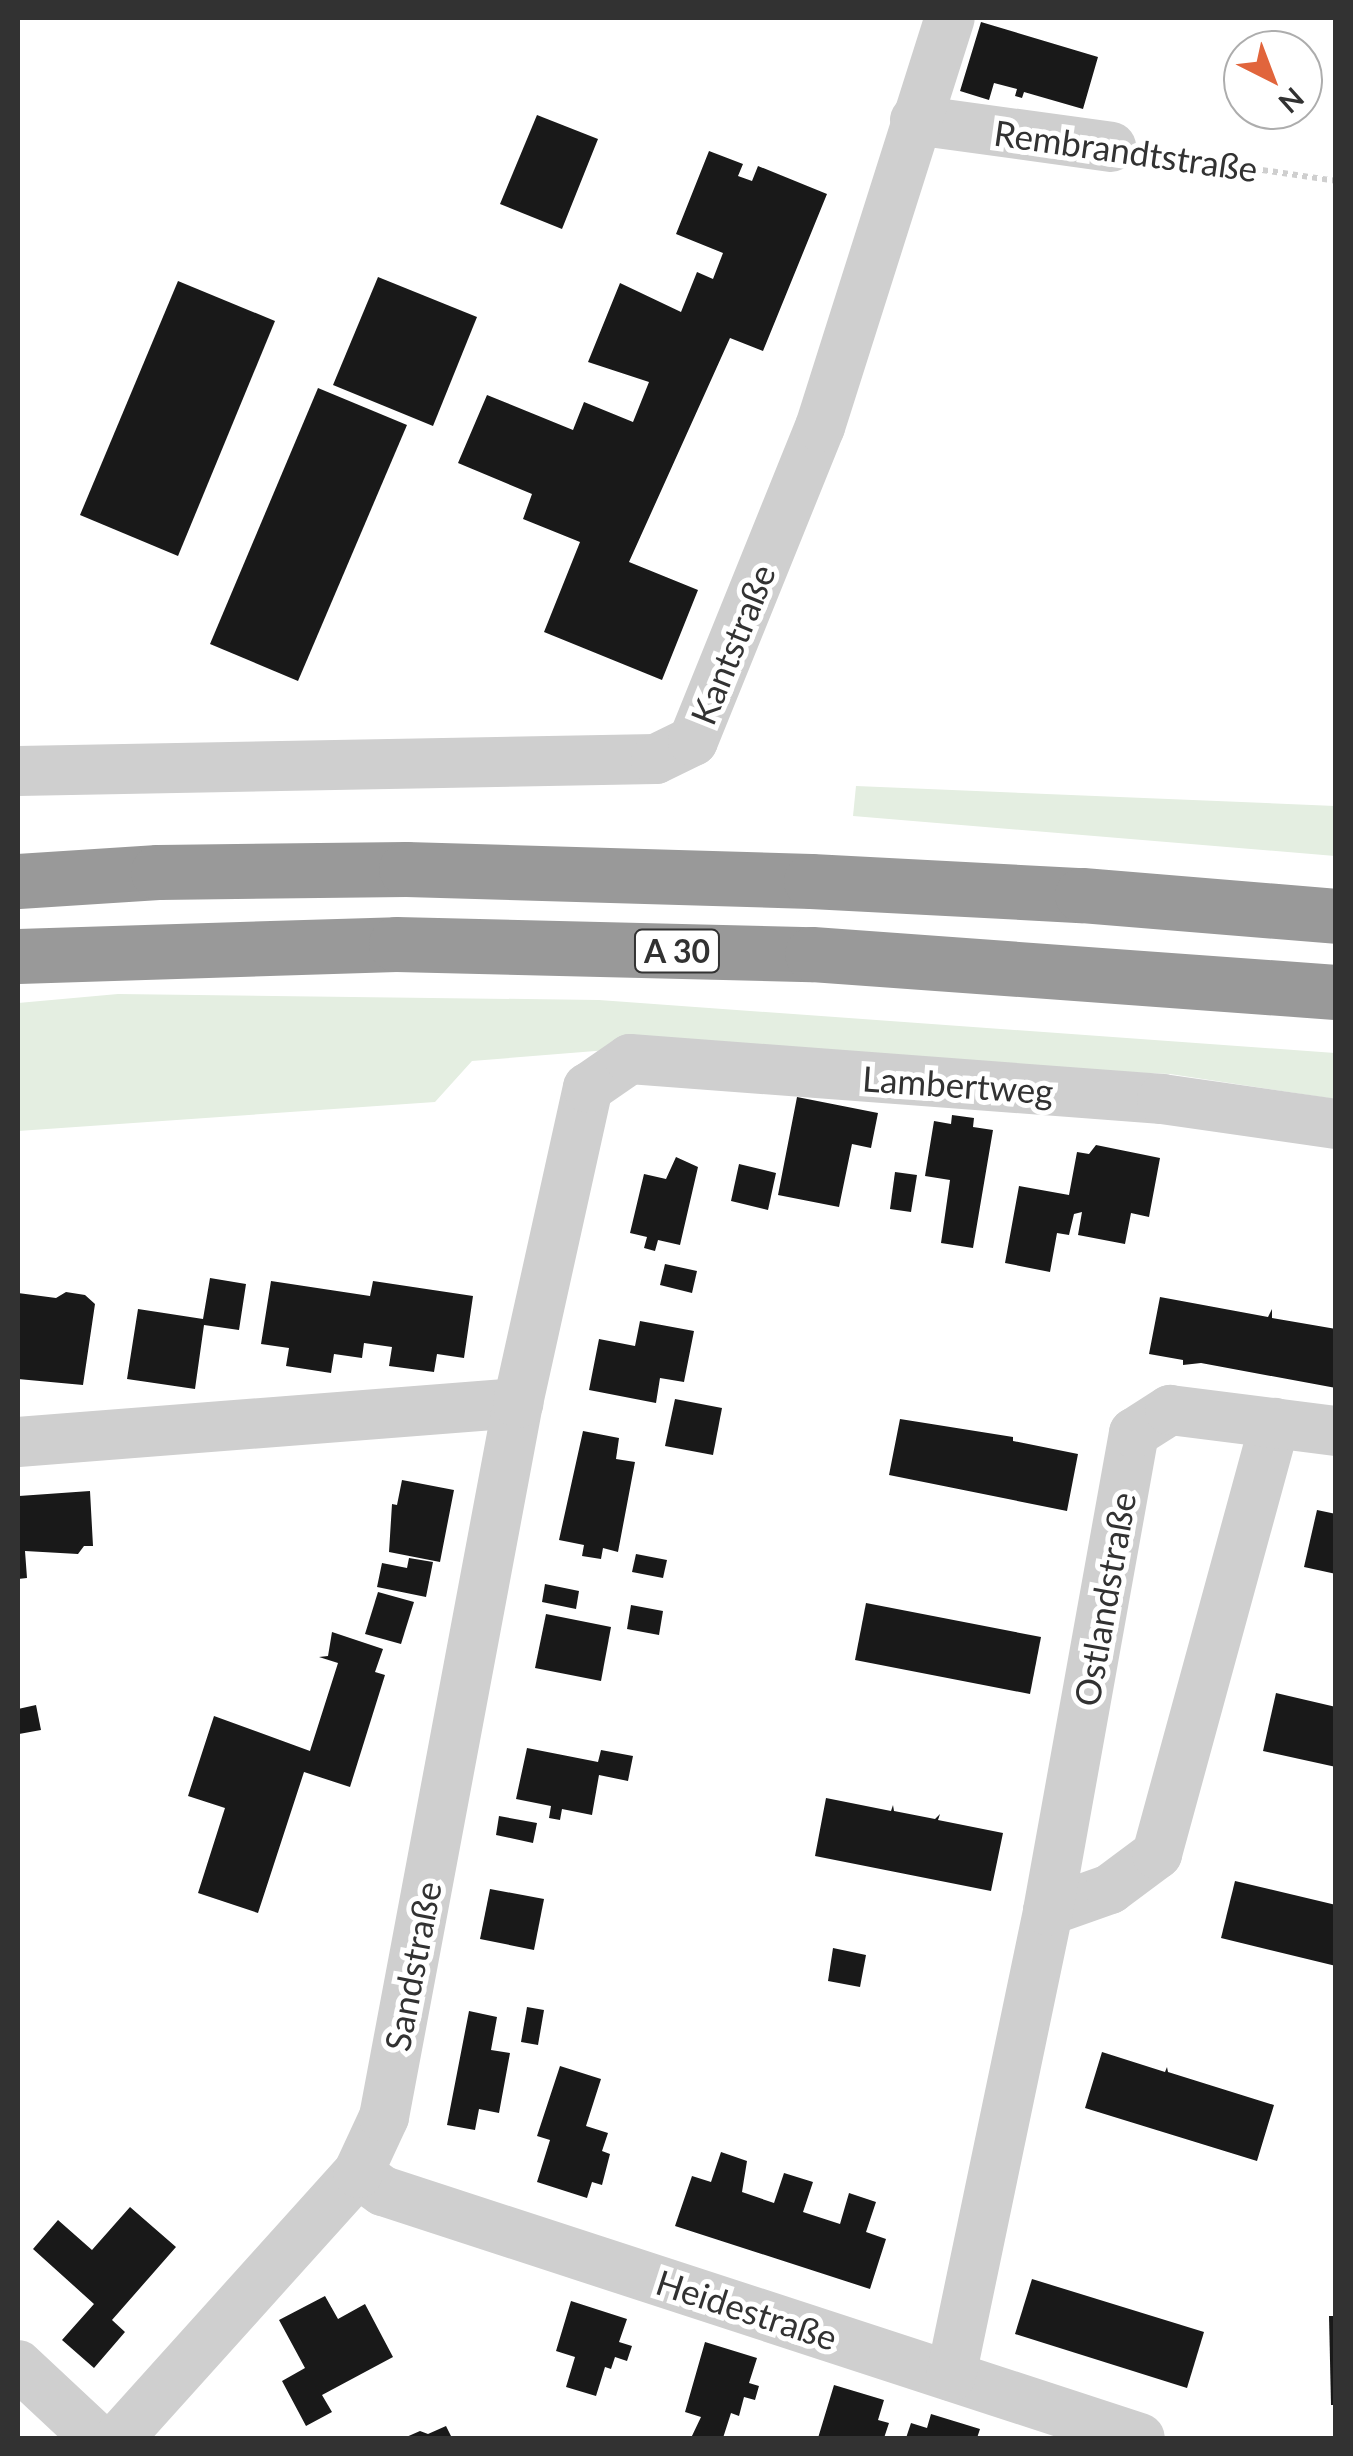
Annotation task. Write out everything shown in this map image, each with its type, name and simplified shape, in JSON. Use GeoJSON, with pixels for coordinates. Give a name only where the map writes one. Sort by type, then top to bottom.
{"type":"FeatureCollection","features":[{"type":"Feature","properties":{"kind":"highway","name":"A 30"},"geometry":{"type":"LineString","coordinates":[[18,880],[158,872],[464,871],[869,884],[1336,916]]}},
{"type":"Feature","properties":{"kind":"highway","name":"A 30"},"geometry":{"type":"LineString","coordinates":[[18,956],[396,944],[812,954],[1336,992]]}},
{"type":"Feature","properties":{"kind":"street","name":"Kantstraße"},"geometry":{"type":"LineString","coordinates":[[18,771],[656,759],[692,741],[820,427],[950,18]]}},
{"type":"Feature","properties":{"kind":"street","name":"Rembrandtstraße"},"geometry":{"type":"LineString","coordinates":[[916,120],[1110,147]]}},
{"type":"Feature","properties":{"kind":"street","name":"Lambertweg"},"geometry":{"type":"LineString","coordinates":[[588,1088],[630,1059],[1162,1099],[1336,1124]]}},
{"type":"Feature","properties":{"kind":"street","name":"Sandstraße"},"geometry":{"type":"LineString","coordinates":[[119,2438],[358,2174],[384,2117],[518,1403],[588,1088]]}},
{"type":"Feature","properties":{"kind":"street"},"geometry":{"type":"LineString","coordinates":[[18,1442],[518,1403]]}},
{"type":"Feature","properties":{"kind":"street","name":"Ostlandstraße"},"geometry":{"type":"LineString","coordinates":[[951,2376],[1048,1911],[1134,1433],[1170,1410],[1336,1432]]}},
{"type":"Feature","properties":{"kind":"street"},"geometry":{"type":"LineString","coordinates":[[1048,1911],[1110,1889],[1157,1854],[1275,1423]]}},
{"type":"Feature","properties":{"kind":"street","name":"Heidestraße"},"geometry":{"type":"LineString","coordinates":[[358,2174],[383,2191],[1140,2438]]}},
{"type":"Feature","properties":{"kind":"street"},"geometry":{"type":"LineString","coordinates":[[18,2366],[96,2438]]}},
{"type":"Feature","properties":{"kind":"path","name":"Rembrandtstraße"},"geometry":{"type":"LineString","coordinates":[[1110,147],[1336,181]]}},
{"type":"Feature","properties":{"kind":"shaded area"},"geometry":{"type":"Polygon","coordinates":[[[856,786],[1335,806],[1335,856],[853,816],[856,786]]]}},
{"type":"Feature","properties":{"kind":"shaded area"},"geometry":{"type":"Polygon","coordinates":[[[118,994],[599,1000],[1335,1053],[1335,1099],[1170,1074],[608,1050],[472,1061],[435,1102],[18,1131],[18,1003],[118,994]]]}},
{"type":"Feature","properties":{"kind":"building"},"geometry":{"type":"Polygon","coordinates":[[[981,22],[1098,57],[1083,109],[1024,92],[1022,98],[1015,96],[1017,89],[994,83],[989,100],[960,91],[981,22]]]}},
{"type":"Feature","properties":{"kind":"building"},"geometry":{"type":"Polygon","coordinates":[[[537,115],[598,139],[562,229],[500,204],[537,115]]]}},
{"type":"Feature","properties":{"kind":"building"},"geometry":{"type":"Polygon","coordinates":[[[709,151],[743,164],[738,176],[752,181],[758,166],[827,194],[763,351],[730,338],[629,562],[698,590],[662,680],[544,632],[580,542],[523,519],[532,494],[458,463],[487,395],[573,430],[584,402],[633,422],[649,382],[588,362],[620,283],[681,312],[697,272],[713,279],[723,253],[676,234],[709,151]]]}},
{"type":"Feature","properties":{"kind":"building"},"geometry":{"type":"Polygon","coordinates":[[[378,277],[477,317],[433,426],[333,385],[378,277]]]}},
{"type":"Feature","properties":{"kind":"building"},"geometry":{"type":"Polygon","coordinates":[[[178,281],[275,321],[178,556],[80,515],[178,281]]]}},
{"type":"Feature","properties":{"kind":"building"},"geometry":{"type":"Polygon","coordinates":[[[318,388],[407,425],[298,681],[210,644],[318,388]]]}},
{"type":"Feature","properties":{"kind":"building"},"geometry":{"type":"Polygon","coordinates":[[[797,1097],[878,1113],[871,1148],[852,1144],[839,1207],[778,1195],[797,1097]]]}},
{"type":"Feature","properties":{"kind":"building"},"geometry":{"type":"Polygon","coordinates":[[[952,1115],[974,1118],[973,1127],[993,1130],[973,1248],[941,1243],[950,1180],[925,1176],[934,1121],[951,1124],[952,1115]]]}},
{"type":"Feature","properties":{"kind":"building"},"geometry":{"type":"Polygon","coordinates":[[[1096,1145],[1160,1158],[1149,1217],[1131,1213],[1125,1244],[1078,1235],[1082,1212],[1074,1214],[1069,1235],[1057,1233],[1050,1272],[1005,1263],[1019,1186],[1069,1195],[1077,1152],[1089,1154],[1096,1145]]]}},
{"type":"Feature","properties":{"kind":"building"},"geometry":{"type":"Polygon","coordinates":[[[676,1157],[698,1167],[680,1245],[658,1240],[655,1251],[644,1248],[647,1237],[630,1233],[644,1174],[666,1179],[676,1157]]]}},
{"type":"Feature","properties":{"kind":"building"},"geometry":{"type":"Polygon","coordinates":[[[739,1164],[776,1173],[768,1210],[731,1201],[739,1164]]]}},
{"type":"Feature","properties":{"kind":"building"},"geometry":{"type":"Polygon","coordinates":[[[895,1172],[917,1175],[911,1212],[890,1209],[895,1172]]]}},
{"type":"Feature","properties":{"kind":"building"},"geometry":{"type":"Polygon","coordinates":[[[665,1264],[697,1271],[692,1293],[660,1285],[665,1264]]]}},
{"type":"Feature","properties":{"kind":"building"},"geometry":{"type":"Polygon","coordinates":[[[210,1278],[246,1284],[239,1330],[204,1325],[195,1389],[127,1379],[138,1309],[203,1319],[210,1278]]]}},
{"type":"Feature","properties":{"kind":"building"},"geometry":{"type":"Polygon","coordinates":[[[271,1281],[370,1296],[373,1281],[473,1296],[464,1358],[437,1354],[434,1372],[389,1366],[392,1347],[364,1343],[362,1358],[334,1354],[331,1373],[286,1366],[289,1348],[261,1344],[271,1281]]]}},
{"type":"Feature","properties":{"kind":"building"},"geometry":{"type":"Polygon","coordinates":[[[66,1292],[85,1295],[95,1304],[83,1385],[18,1379],[18,1293],[56,1298],[66,1292]]]}},
{"type":"Feature","properties":{"kind":"building"},"geometry":{"type":"Polygon","coordinates":[[[1160,1297],[1268,1317],[1272,1309],[1272,1318],[1336,1329],[1336,1388],[1201,1363],[1183,1365],[1183,1360],[1149,1354],[1160,1297]]]}},
{"type":"Feature","properties":{"kind":"building"},"geometry":{"type":"Polygon","coordinates":[[[640,1321],[694,1331],[684,1382],[660,1378],[656,1403],[589,1390],[599,1339],[635,1346],[640,1321]]]}},
{"type":"Feature","properties":{"kind":"building"},"geometry":{"type":"Polygon","coordinates":[[[675,1399],[722,1408],[713,1455],[665,1446],[675,1399]]]}},
{"type":"Feature","properties":{"kind":"building"},"geometry":{"type":"Polygon","coordinates":[[[900,1419],[1013,1437],[1013,1441],[1078,1454],[1067,1511],[889,1475],[900,1419]]]}},
{"type":"Feature","properties":{"kind":"building"},"geometry":{"type":"Polygon","coordinates":[[[583,1431],[619,1438],[616,1459],[635,1462],[618,1552],[603,1548],[601,1559],[582,1556],[584,1545],[559,1540],[583,1431]]]}},
{"type":"Feature","properties":{"kind":"building"},"geometry":{"type":"Polygon","coordinates":[[[402,1480],[454,1490],[440,1562],[389,1552],[392,1504],[397,1505],[402,1480]]]}},
{"type":"Feature","properties":{"kind":"building"},"geometry":{"type":"Polygon","coordinates":[[[90,1491],[93,1546],[84,1546],[78,1554],[25,1551],[27,1578],[18,1579],[19,1496],[90,1491]]]}},
{"type":"Feature","properties":{"kind":"building"},"geometry":{"type":"Polygon","coordinates":[[[1317,1510],[1336,1514],[1336,1574],[1304,1567],[1317,1510]]]}},
{"type":"Feature","properties":{"kind":"building"},"geometry":{"type":"Polygon","coordinates":[[[636,1554],[667,1560],[663,1578],[632,1572],[636,1554]]]}},
{"type":"Feature","properties":{"kind":"building"},"geometry":{"type":"Polygon","coordinates":[[[409,1558],[433,1562],[426,1597],[377,1587],[382,1563],[407,1568],[409,1558]]]}},
{"type":"Feature","properties":{"kind":"building"},"geometry":{"type":"Polygon","coordinates":[[[545,1584],[579,1591],[576,1609],[542,1602],[545,1584]]]}},
{"type":"Feature","properties":{"kind":"building"},"geometry":{"type":"Polygon","coordinates":[[[378,1592],[414,1602],[401,1644],[365,1634],[378,1592]]]}},
{"type":"Feature","properties":{"kind":"building"},"geometry":{"type":"Polygon","coordinates":[[[866,1603],[1041,1637],[1030,1694],[855,1660],[866,1603]]]}},
{"type":"Feature","properties":{"kind":"building"},"geometry":{"type":"Polygon","coordinates":[[[631,1605],[663,1611],[659,1635],[627,1629],[631,1605]]]}},
{"type":"Feature","properties":{"kind":"building"},"geometry":{"type":"Polygon","coordinates":[[[546,1614],[611,1627],[601,1681],[535,1668],[546,1614]]]}},
{"type":"Feature","properties":{"kind":"building"},"geometry":{"type":"Polygon","coordinates":[[[332,1632],[383,1649],[375,1672],[385,1675],[350,1787],[304,1772],[258,1913],[198,1893],[225,1808],[188,1796],[214,1716],[310,1751],[338,1663],[319,1657],[328,1656],[332,1632]]]}},
{"type":"Feature","properties":{"kind":"building"},"geometry":{"type":"Polygon","coordinates":[[[1276,1693],[1336,1707],[1336,1767],[1263,1751],[1276,1693]]]}},
{"type":"Feature","properties":{"kind":"building"},"geometry":{"type":"Polygon","coordinates":[[[36,1705],[41,1730],[19,1734],[18,1709],[36,1705]]]}},
{"type":"Feature","properties":{"kind":"building"},"geometry":{"type":"Polygon","coordinates":[[[527,1748],[598,1762],[601,1750],[633,1756],[628,1781],[599,1775],[592,1815],[562,1809],[560,1820],[549,1818],[551,1806],[516,1799],[527,1748]]]}},
{"type":"Feature","properties":{"kind":"building"},"geometry":{"type":"Polygon","coordinates":[[[826,1798],[891,1811],[893,1805],[894,1811],[935,1819],[940,1814],[938,1820],[1003,1833],[991,1891],[815,1856],[826,1798]]]}},
{"type":"Feature","properties":{"kind":"building"},"geometry":{"type":"Polygon","coordinates":[[[499,1816],[537,1823],[533,1843],[496,1835],[499,1816]]]}},
{"type":"Feature","properties":{"kind":"building"},"geometry":{"type":"Polygon","coordinates":[[[1235,1881],[1336,1905],[1336,1966],[1221,1938],[1235,1881]]]}},
{"type":"Feature","properties":{"kind":"building"},"geometry":{"type":"Polygon","coordinates":[[[490,1889],[544,1899],[534,1950],[480,1939],[490,1889]]]}},
{"type":"Feature","properties":{"kind":"building"},"geometry":{"type":"Polygon","coordinates":[[[833,1948],[866,1955],[860,1987],[828,1981],[833,1948]]]}},
{"type":"Feature","properties":{"kind":"building"},"geometry":{"type":"Polygon","coordinates":[[[527,2007],[544,2010],[538,2045],[521,2042],[527,2007]]]}},
{"type":"Feature","properties":{"kind":"building"},"geometry":{"type":"Polygon","coordinates":[[[469,2011],[497,2017],[491,2050],[510,2053],[499,2113],[479,2109],[475,2130],[447,2125],[469,2011]]]}},
{"type":"Feature","properties":{"kind":"building"},"geometry":{"type":"Polygon","coordinates":[[[1102,2052],[1165,2072],[1167,2067],[1168,2072],[1274,2105],[1257,2161],[1085,2108],[1102,2052]]]}},
{"type":"Feature","properties":{"kind":"building"},"geometry":{"type":"Polygon","coordinates":[[[560,2066],[601,2079],[586,2126],[608,2133],[602,2151],[610,2154],[602,2185],[592,2182],[587,2198],[537,2182],[550,2140],[537,2136],[560,2066]]]}},
{"type":"Feature","properties":{"kind":"building"},"geometry":{"type":"Polygon","coordinates":[[[721,2152],[747,2161],[742,2192],[774,2203],[784,2173],[813,2182],[803,2212],[840,2224],[849,2193],[876,2202],[866,2232],[886,2239],[870,2289],[675,2226],[692,2176],[711,2182],[721,2152]]]}},
{"type":"Feature","properties":{"kind":"building"},"geometry":{"type":"Polygon","coordinates":[[[130,2207],[176,2247],[112,2320],[125,2332],[94,2368],[62,2340],[94,2304],[33,2249],[58,2220],[92,2250],[130,2207]]]}},
{"type":"Feature","properties":{"kind":"building"},"geometry":{"type":"Polygon","coordinates":[[[1032,2279],[1204,2332],[1187,2388],[1015,2334],[1032,2279]]]}},
{"type":"Feature","properties":{"kind":"building"},"geometry":{"type":"Polygon","coordinates":[[[325,2296],[338,2319],[365,2304],[393,2357],[322,2395],[332,2412],[306,2426],[282,2381],[305,2368],[279,2320],[325,2296]]]}},
{"type":"Feature","properties":{"kind":"building"},"geometry":{"type":"Polygon","coordinates":[[[571,2301],[627,2319],[619,2342],[632,2346],[627,2361],[615,2357],[611,2369],[605,2367],[596,2396],[566,2387],[575,2357],[556,2351],[571,2301]]]}},
{"type":"Feature","properties":{"kind":"building"},"geometry":{"type":"Polygon","coordinates":[[[1329,2316],[1336,2316],[1336,2405],[1331,2405],[1329,2316]]]}},
{"type":"Feature","properties":{"kind":"building"},"geometry":{"type":"Polygon","coordinates":[[[705,2342],[757,2358],[749,2383],[759,2386],[755,2400],[744,2397],[739,2416],[731,2413],[723,2438],[691,2438],[701,2417],[685,2412],[705,2342]]]}},
{"type":"Feature","properties":{"kind":"building"},"geometry":{"type":"Polygon","coordinates":[[[834,2385],[884,2400],[878,2420],[889,2423],[884,2438],[818,2438],[834,2385]]]}},
{"type":"Feature","properties":{"kind":"building"},"geometry":{"type":"Polygon","coordinates":[[[931,2414],[980,2429],[977,2438],[906,2438],[911,2423],[927,2428],[931,2414]]]}},
{"type":"Feature","properties":{"kind":"building"},"geometry":{"type":"Polygon","coordinates":[[[446,2426],[452,2438],[404,2438],[420,2431],[428,2434],[446,2426]]]}}]}
